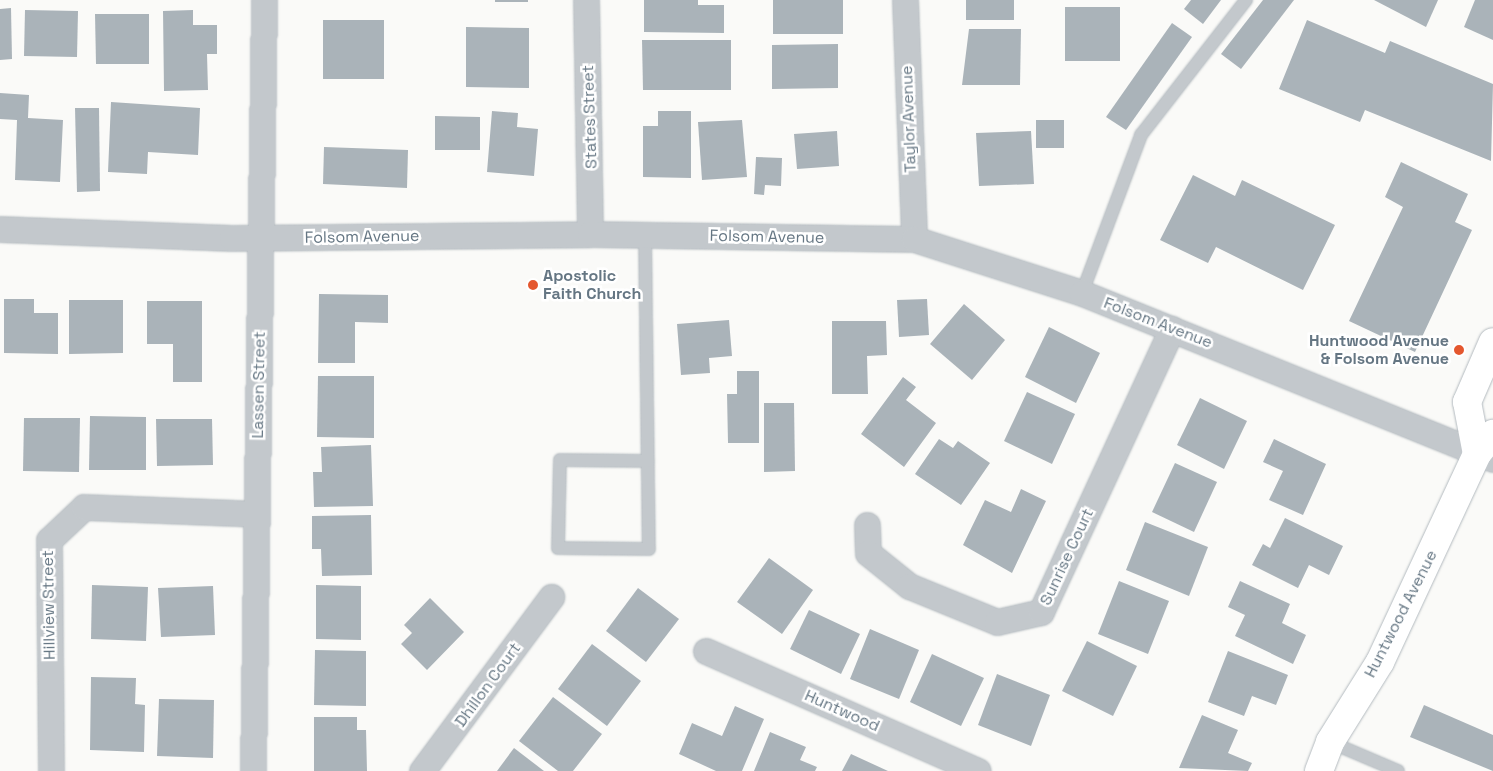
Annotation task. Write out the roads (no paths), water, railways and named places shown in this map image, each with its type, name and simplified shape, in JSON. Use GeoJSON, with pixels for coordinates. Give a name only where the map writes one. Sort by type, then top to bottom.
{"type":"FeatureCollection","features":[{"type":"Feature","properties":{"kind":"street","name":"Lassen Street"},"geometry":{"type":"LineString","coordinates":[[253,771],[264,0]]}},
{"type":"Feature","properties":{"kind":"street","name":"States Street"},"geometry":{"type":"LineString","coordinates":[[586,0],[590,234]]}},
{"type":"Feature","properties":{"kind":"street","name":"Taylor Avenue"},"geometry":{"type":"LineString","coordinates":[[905,0],[914,239]]}},
{"type":"Feature","properties":{"kind":"street","name":"Folsom Avenue"},"geometry":{"type":"LineString","coordinates":[[0,229],[262,239],[590,234],[914,239],[1082,293],[1418,426],[1488,449]]}},
{"type":"Feature","properties":{"kind":"street","name":"Sunrise Court"},"geometry":{"type":"LineString","coordinates":[[867,525],[868,553],[909,586],[997,622],[1042,612],[1172,328]]}},
{"type":"Feature","properties":{"kind":"street"},"geometry":{"type":"LineString","coordinates":[[1488,449],[1467,402],[1493,342]]}},
{"type":"Feature","properties":{"kind":"street","name":"Huntwood Avenue"},"geometry":{"type":"LineString","coordinates":[[1319,771],[1330,742],[1380,662],[1488,449]]}},
{"type":"Feature","properties":{"kind":"street","name":"Hillview Street"},"geometry":{"type":"LineString","coordinates":[[51,771],[48,540],[84,507],[256,514]]}},
{"type":"Feature","properties":{"kind":"street","name":"Dhillon Court"},"geometry":{"type":"LineString","coordinates":[[422,771],[552,597]]}},
{"type":"Feature","properties":{"kind":"street","name":"Huntwood"},"geometry":{"type":"LineString","coordinates":[[706,651],[978,771]]}},
{"type":"Feature","properties":{"kind":"lane"},"geometry":{"type":"LineString","coordinates":[[1082,293],[1141,135],[1246,0]]}},
{"type":"Feature","properties":{"kind":"lane"},"geometry":{"type":"LineString","coordinates":[[644,235],[648,461],[649,549],[558,548],[560,460],[648,461]]}},
{"type":"Feature","properties":{"kind":"lane"},"geometry":{"type":"LineString","coordinates":[[1330,742],[1398,771]]}},
{"type":"Feature","properties":{"kind":"place","name":"Apostolic Faith Church"},"geometry":{"type":"Point","coordinates":[533,285]}},
{"type":"Feature","properties":{"kind":"place","name":"Huntwood Avenue & Folsom Avenue"},"geometry":{"type":"Point","coordinates":[1459,350]}}]}
